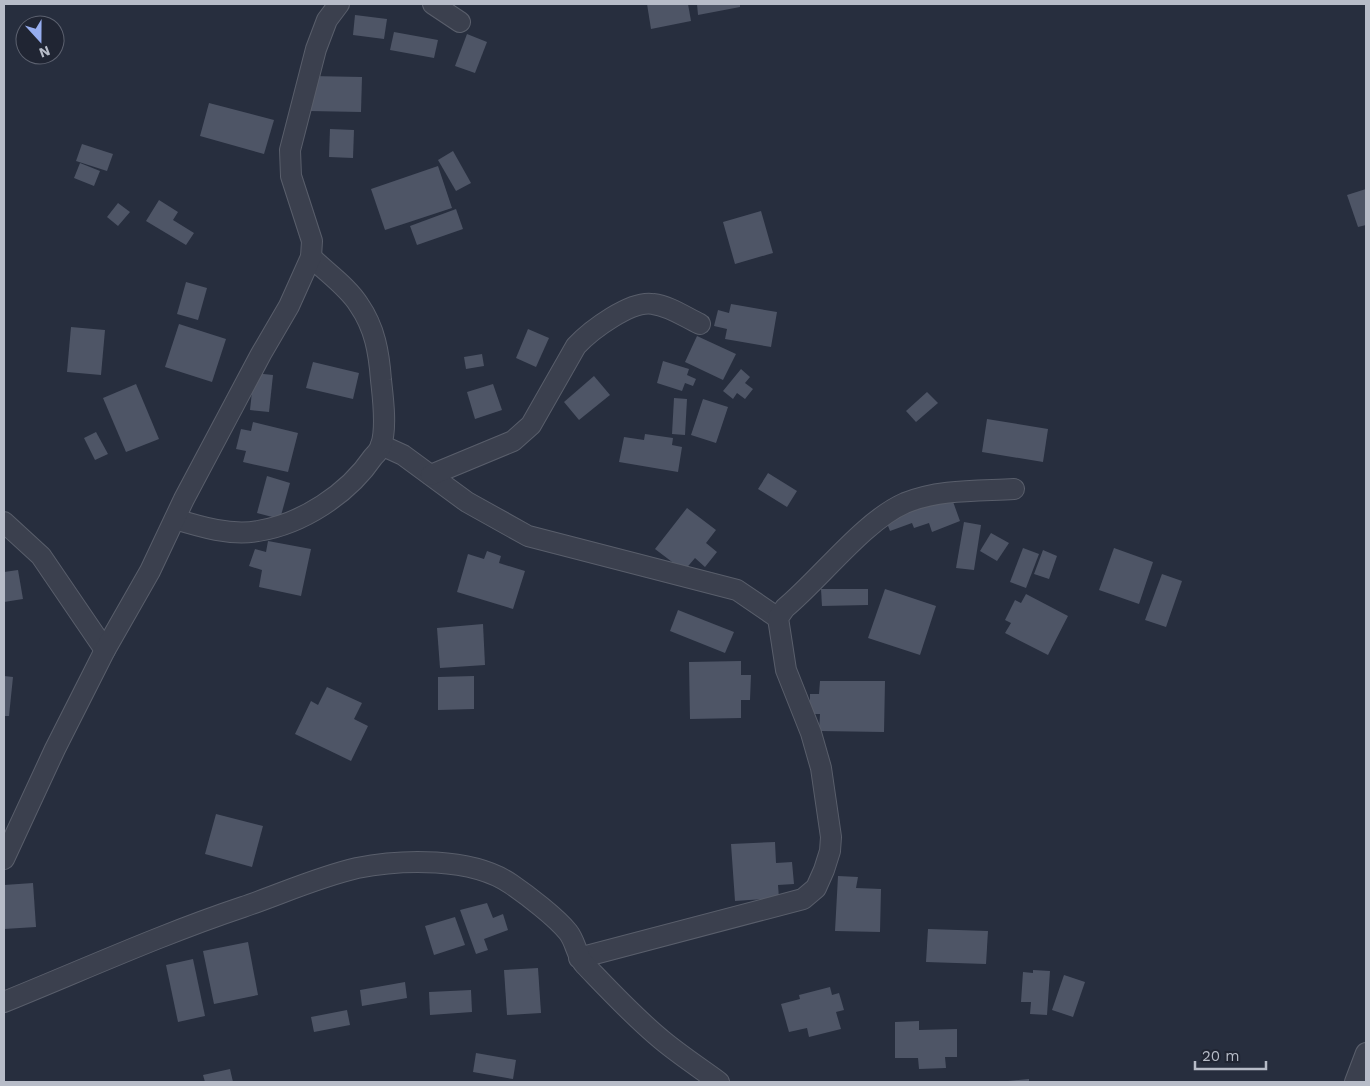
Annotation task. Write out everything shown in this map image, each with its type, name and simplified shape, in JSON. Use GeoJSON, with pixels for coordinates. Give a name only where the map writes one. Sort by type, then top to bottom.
{"type":"FeatureCollection","features":[{"type":"Feature","properties":{"kind":"street"},"geometry":{"type":"LineString","coordinates":[[4,859],[55,749],[261,354],[290,306],[311,257],[312,242],[291,176],[290,150],[316,49],[327,20],[339,4]]}},
{"type":"Feature","properties":{"kind":"street"},"geometry":{"type":"LineString","coordinates":[[433,4],[460,22]]}},
{"type":"Feature","properties":{"kind":"street"},"geometry":{"type":"LineString","coordinates":[[175,519],[201,527],[240,532],[257,532],[292,522],[344,489],[363,472],[381,445],[383,393],[378,347],[369,322],[358,303],[311,257]]}},
{"type":"Feature","properties":{"kind":"street"},"geometry":{"type":"LineString","coordinates":[[431,475],[514,441],[523,434],[531,425],[576,346],[586,335],[630,308],[652,303],[666,307],[700,324]]}},
{"type":"Feature","properties":{"kind":"street"},"geometry":{"type":"LineString","coordinates":[[381,445],[403,455],[467,502],[528,536],[737,590],[778,618]]}},
{"type":"Feature","properties":{"kind":"street"},"geometry":{"type":"LineString","coordinates":[[579,958],[803,899],[816,888],[830,851],[831,837],[824,784],[811,732],[786,670],[778,618],[785,608],[879,519],[906,503],[942,493],[1014,488]]}},
{"type":"Feature","properties":{"kind":"street"},"geometry":{"type":"LineString","coordinates":[[4,522],[41,556],[106,650]]}},
{"type":"Feature","properties":{"kind":"street"},"geometry":{"type":"LineString","coordinates":[[4,1002],[222,913],[322,879],[357,869],[392,863],[418,862],[464,867],[492,872],[512,885],[569,933],[579,958],[621,1002],[662,1040],[719,1082]]}},
{"type":"Feature","properties":{"kind":"street"},"geometry":{"type":"LineString","coordinates":[[1355,1082],[1366,1052]]}},
{"type":"Feature","properties":{"kind":"building"},"geometry":{"type":"Polygon","coordinates":[[[647,4],[688,4],[691,21],[651,29],[647,4]]]}},
{"type":"Feature","properties":{"kind":"building"},"geometry":{"type":"Polygon","coordinates":[[[697,4],[740,4],[740,7],[698,15],[697,4]]]}},
{"type":"Feature","properties":{"kind":"building"},"geometry":{"type":"Polygon","coordinates":[[[355,15],[387,19],[384,39],[353,35],[355,15]]]}},
{"type":"Feature","properties":{"kind":"building"},"geometry":{"type":"Polygon","coordinates":[[[394,32],[438,40],[434,58],[390,50],[394,32]]]}},
{"type":"Feature","properties":{"kind":"building"},"geometry":{"type":"Polygon","coordinates":[[[467,34],[487,42],[475,73],[455,66],[467,34]]]}},
{"type":"Feature","properties":{"kind":"building"},"geometry":{"type":"Polygon","coordinates":[[[310,76],[362,77],[361,112],[309,111],[310,76]]]}},
{"type":"Feature","properties":{"kind":"building"},"geometry":{"type":"Polygon","coordinates":[[[209,103],[274,120],[264,154],[200,136],[209,103]]]}},
{"type":"Feature","properties":{"kind":"building"},"geometry":{"type":"Polygon","coordinates":[[[330,129],[354,130],[353,158],[329,157],[330,129]]]}},
{"type":"Feature","properties":{"kind":"building"},"geometry":{"type":"Polygon","coordinates":[[[82,144],[113,154],[107,171],[76,161],[82,144]]]}},
{"type":"Feature","properties":{"kind":"building"},"geometry":{"type":"Polygon","coordinates":[[[453,151],[471,183],[456,191],[438,160],[453,151]]]}},
{"type":"Feature","properties":{"kind":"building"},"geometry":{"type":"Polygon","coordinates":[[[80,163],[100,171],[94,186],[74,178],[80,163]]]}},
{"type":"Feature","properties":{"kind":"building"},"geometry":{"type":"Polygon","coordinates":[[[438,166],[452,208],[385,230],[371,189],[438,166]]]}},
{"type":"Feature","properties":{"kind":"building"},"geometry":{"type":"Polygon","coordinates":[[[1366,189],[1366,225],[1358,227],[1347,195],[1366,189]]]}},
{"type":"Feature","properties":{"kind":"building"},"geometry":{"type":"Polygon","coordinates":[[[159,200],[178,212],[173,220],[194,233],[186,245],[146,221],[159,200]]]}},
{"type":"Feature","properties":{"kind":"building"},"geometry":{"type":"Polygon","coordinates":[[[118,203],[130,212],[118,226],[107,217],[118,203]]]}},
{"type":"Feature","properties":{"kind":"building"},"geometry":{"type":"Polygon","coordinates":[[[456,209],[463,229],[417,245],[410,226],[456,209]]]}},
{"type":"Feature","properties":{"kind":"building"},"geometry":{"type":"Polygon","coordinates":[[[761,211],[773,253],[735,264],[723,222],[761,211]]]}},
{"type":"Feature","properties":{"kind":"building"},"geometry":{"type":"Polygon","coordinates":[[[186,282],[207,288],[198,320],[177,314],[186,282]]]}},
{"type":"Feature","properties":{"kind":"building"},"geometry":{"type":"Polygon","coordinates":[[[731,304],[777,312],[771,347],[725,339],[727,329],[714,326],[718,310],[729,313],[731,304]]]}},
{"type":"Feature","properties":{"kind":"building"},"geometry":{"type":"Polygon","coordinates":[[[179,324],[226,339],[212,382],[165,367],[179,324]]]}},
{"type":"Feature","properties":{"kind":"building"},"geometry":{"type":"Polygon","coordinates":[[[71,327],[105,330],[101,375],[67,372],[71,327]]]}},
{"type":"Feature","properties":{"kind":"building"},"geometry":{"type":"Polygon","coordinates":[[[528,329],[549,338],[536,367],[516,358],[528,329]]]}},
{"type":"Feature","properties":{"kind":"building"},"geometry":{"type":"Polygon","coordinates":[[[697,336],[736,354],[723,380],[685,362],[697,336]]]}},
{"type":"Feature","properties":{"kind":"building"},"geometry":{"type":"Polygon","coordinates":[[[482,354],[484,366],[466,369],[464,357],[482,354]]]}},
{"type":"Feature","properties":{"kind":"building"},"geometry":{"type":"Polygon","coordinates":[[[663,361],[689,369],[687,375],[696,379],[693,386],[685,383],[682,391],[657,383],[663,361]]]}},
{"type":"Feature","properties":{"kind":"building"},"geometry":{"type":"Polygon","coordinates":[[[313,362],[359,373],[353,399],[306,388],[313,362]]]}},
{"type":"Feature","properties":{"kind":"building"},"geometry":{"type":"Polygon","coordinates":[[[741,369],[750,377],[745,383],[753,389],[745,399],[737,393],[733,399],[723,391],[741,369]]]}},
{"type":"Feature","properties":{"kind":"building"},"geometry":{"type":"Polygon","coordinates":[[[254,373],[273,375],[269,412],[250,410],[254,373]]]}},
{"type":"Feature","properties":{"kind":"building"},"geometry":{"type":"Polygon","coordinates":[[[594,376],[610,395],[579,420],[564,402],[594,376]]]}},
{"type":"Feature","properties":{"kind":"building"},"geometry":{"type":"Polygon","coordinates":[[[136,384],[159,439],[126,452],[103,398],[136,384]]]}},
{"type":"Feature","properties":{"kind":"building"},"geometry":{"type":"Polygon","coordinates":[[[493,384],[502,410],[475,419],[467,392],[493,384]]]}},
{"type":"Feature","properties":{"kind":"building"},"geometry":{"type":"Polygon","coordinates":[[[927,392],[938,403],[916,422],[906,411],[927,392]]]}},
{"type":"Feature","properties":{"kind":"building"},"geometry":{"type":"Polygon","coordinates":[[[674,398],[687,399],[685,435],[672,434],[674,398]]]}},
{"type":"Feature","properties":{"kind":"building"},"geometry":{"type":"Polygon","coordinates":[[[703,399],[728,407],[716,443],[691,435],[703,399]]]}},
{"type":"Feature","properties":{"kind":"building"},"geometry":{"type":"Polygon","coordinates":[[[987,419],[1048,429],[1043,462],[982,452],[987,419]]]}},
{"type":"Feature","properties":{"kind":"building"},"geometry":{"type":"Polygon","coordinates":[[[253,422],[298,433],[288,472],[243,462],[246,451],[236,449],[241,429],[251,431],[253,422]]]}},
{"type":"Feature","properties":{"kind":"building"},"geometry":{"type":"Polygon","coordinates":[[[96,432],[108,454],[95,460],[84,438],[96,432]]]}},
{"type":"Feature","properties":{"kind":"building"},"geometry":{"type":"Polygon","coordinates":[[[645,434],[673,438],[672,445],[682,447],[678,472],[619,462],[624,437],[644,440],[645,434]]]}},
{"type":"Feature","properties":{"kind":"building"},"geometry":{"type":"Polygon","coordinates":[[[768,473],[797,491],[787,507],[758,489],[768,473]]]}},
{"type":"Feature","properties":{"kind":"building"},"geometry":{"type":"Polygon","coordinates":[[[267,476],[290,483],[280,519],[257,513],[267,476]]]}},
{"type":"Feature","properties":{"kind":"building"},"geometry":{"type":"Polygon","coordinates":[[[951,496],[960,521],[932,532],[929,523],[914,528],[912,523],[890,531],[885,518],[951,496]]]}},
{"type":"Feature","properties":{"kind":"building"},"geometry":{"type":"Polygon","coordinates":[[[687,508],[716,530],[706,543],[717,552],[705,567],[695,558],[684,571],[655,549],[687,508]]]}},
{"type":"Feature","properties":{"kind":"building"},"geometry":{"type":"Polygon","coordinates":[[[964,522],[981,525],[974,570],[956,568],[964,522]]]}},
{"type":"Feature","properties":{"kind":"building"},"geometry":{"type":"Polygon","coordinates":[[[991,533],[1009,543],[997,561],[980,551],[991,533]]]}},
{"type":"Feature","properties":{"kind":"building"},"geometry":{"type":"Polygon","coordinates":[[[268,541],[311,549],[301,596],[259,587],[262,570],[249,566],[255,549],[266,552],[268,541]]]}},
{"type":"Feature","properties":{"kind":"building"},"geometry":{"type":"Polygon","coordinates":[[[1023,548],[1039,554],[1026,588],[1010,582],[1023,548]]]}},
{"type":"Feature","properties":{"kind":"building"},"geometry":{"type":"Polygon","coordinates":[[[1114,548],[1153,562],[1139,604],[1099,590],[1114,548]]]}},
{"type":"Feature","properties":{"kind":"building"},"geometry":{"type":"Polygon","coordinates":[[[1043,550],[1057,556],[1049,579],[1034,574],[1043,550]]]}},
{"type":"Feature","properties":{"kind":"building"},"geometry":{"type":"Polygon","coordinates":[[[487,551],[501,556],[499,563],[525,571],[513,609],[457,592],[468,554],[484,559],[487,551]]]}},
{"type":"Feature","properties":{"kind":"building"},"geometry":{"type":"Polygon","coordinates":[[[18,570],[23,599],[4,602],[4,572],[18,570]]]}},
{"type":"Feature","properties":{"kind":"building"},"geometry":{"type":"Polygon","coordinates":[[[1162,574],[1182,581],[1166,627],[1145,620],[1162,574]]]}},
{"type":"Feature","properties":{"kind":"building"},"geometry":{"type":"Polygon","coordinates":[[[821,589],[868,589],[868,605],[822,606],[821,589]]]}},
{"type":"Feature","properties":{"kind":"building"},"geometry":{"type":"Polygon","coordinates":[[[885,589],[936,606],[920,655],[868,638],[885,589]]]}},
{"type":"Feature","properties":{"kind":"building"},"geometry":{"type":"Polygon","coordinates":[[[1026,594],[1068,616],[1048,655],[1005,633],[1011,623],[1005,620],[1015,600],[1021,603],[1026,594]]]}},
{"type":"Feature","properties":{"kind":"building"},"geometry":{"type":"Polygon","coordinates":[[[678,610],[734,632],[725,653],[670,631],[678,610]]]}},
{"type":"Feature","properties":{"kind":"building"},"geometry":{"type":"Polygon","coordinates":[[[483,624],[485,665],[440,668],[437,628],[483,624]]]}},
{"type":"Feature","properties":{"kind":"building"},"geometry":{"type":"Polygon","coordinates":[[[741,661],[741,675],[751,675],[750,700],[741,700],[741,718],[690,719],[689,662],[741,661]]]}},
{"type":"Feature","properties":{"kind":"building"},"geometry":{"type":"Polygon","coordinates":[[[4,676],[13,677],[9,716],[4,716],[4,676]]]}},
{"type":"Feature","properties":{"kind":"building"},"geometry":{"type":"Polygon","coordinates":[[[474,676],[474,709],[438,710],[438,677],[474,676]]]}},
{"type":"Feature","properties":{"kind":"building"},"geometry":{"type":"Polygon","coordinates":[[[820,681],[885,681],[884,732],[819,731],[820,714],[810,714],[810,694],[819,694],[820,681]]]}},
{"type":"Feature","properties":{"kind":"building"},"geometry":{"type":"Polygon","coordinates":[[[327,687],[362,703],[354,719],[368,726],[351,761],[295,734],[311,701],[318,705],[327,687]]]}},
{"type":"Feature","properties":{"kind":"building"},"geometry":{"type":"Polygon","coordinates":[[[216,814],[263,826],[252,867],[205,854],[216,814]]]}},
{"type":"Feature","properties":{"kind":"building"},"geometry":{"type":"Polygon","coordinates":[[[775,842],[776,863],[792,862],[794,884],[778,885],[779,898],[735,901],[731,844],[775,842]]]}},
{"type":"Feature","properties":{"kind":"building"},"geometry":{"type":"Polygon","coordinates":[[[838,876],[858,877],[856,888],[881,889],[880,932],[835,931],[838,876]]]}},
{"type":"Feature","properties":{"kind":"building"},"geometry":{"type":"Polygon","coordinates":[[[33,883],[36,927],[4,929],[4,885],[33,883]]]}},
{"type":"Feature","properties":{"kind":"building"},"geometry":{"type":"Polygon","coordinates":[[[487,903],[493,918],[503,914],[508,930],[484,939],[488,950],[476,954],[460,910],[487,903]]]}},
{"type":"Feature","properties":{"kind":"building"},"geometry":{"type":"Polygon","coordinates":[[[455,917],[465,945],[434,955],[425,926],[455,917]]]}},
{"type":"Feature","properties":{"kind":"building"},"geometry":{"type":"Polygon","coordinates":[[[928,929],[988,931],[986,964],[926,962],[928,929]]]}},
{"type":"Feature","properties":{"kind":"building"},"geometry":{"type":"Polygon","coordinates":[[[248,942],[258,995],[214,1004],[203,951],[248,942]]]}},
{"type":"Feature","properties":{"kind":"building"},"geometry":{"type":"Polygon","coordinates":[[[193,959],[205,1016],[178,1022],[166,965],[193,959]]]}},
{"type":"Feature","properties":{"kind":"building"},"geometry":{"type":"Polygon","coordinates":[[[538,968],[541,1013],[507,1015],[504,970],[538,968]]]}},
{"type":"Feature","properties":{"kind":"building"},"geometry":{"type":"Polygon","coordinates":[[[1033,970],[1050,971],[1047,1015],[1030,1014],[1031,1002],[1021,1002],[1023,972],[1033,973],[1033,970]]]}},
{"type":"Feature","properties":{"kind":"building"},"geometry":{"type":"Polygon","coordinates":[[[1064,975],[1085,982],[1073,1017],[1052,1010],[1064,975]]]}},
{"type":"Feature","properties":{"kind":"building"},"geometry":{"type":"Polygon","coordinates":[[[405,982],[407,998],[362,1006],[360,990],[405,982]]]}},
{"type":"Feature","properties":{"kind":"building"},"geometry":{"type":"Polygon","coordinates":[[[830,987],[832,995],[839,993],[844,1010],[836,1012],[841,1029],[809,1037],[807,1028],[789,1032],[781,1004],[800,999],[799,995],[830,987]]]}},
{"type":"Feature","properties":{"kind":"building"},"geometry":{"type":"Polygon","coordinates":[[[471,990],[472,1012],[430,1015],[429,992],[471,990]]]}},
{"type":"Feature","properties":{"kind":"building"},"geometry":{"type":"Polygon","coordinates":[[[347,1010],[350,1025],[314,1032],[311,1017],[347,1010]]]}},
{"type":"Feature","properties":{"kind":"building"},"geometry":{"type":"Polygon","coordinates":[[[919,1021],[919,1030],[957,1029],[957,1057],[945,1057],[946,1068],[919,1069],[918,1058],[895,1058],[895,1022],[919,1021]]]}},
{"type":"Feature","properties":{"kind":"building"},"geometry":{"type":"Polygon","coordinates":[[[476,1053],[516,1060],[513,1079],[473,1072],[476,1053]]]}},
{"type":"Feature","properties":{"kind":"building"},"geometry":{"type":"Polygon","coordinates":[[[230,1069],[233,1082],[205,1082],[203,1075],[230,1069]]]}},
{"type":"Feature","properties":{"kind":"building"},"geometry":{"type":"Polygon","coordinates":[[[1029,1079],[1029,1082],[1008,1082],[1008,1081],[1029,1079]]]}}]}
